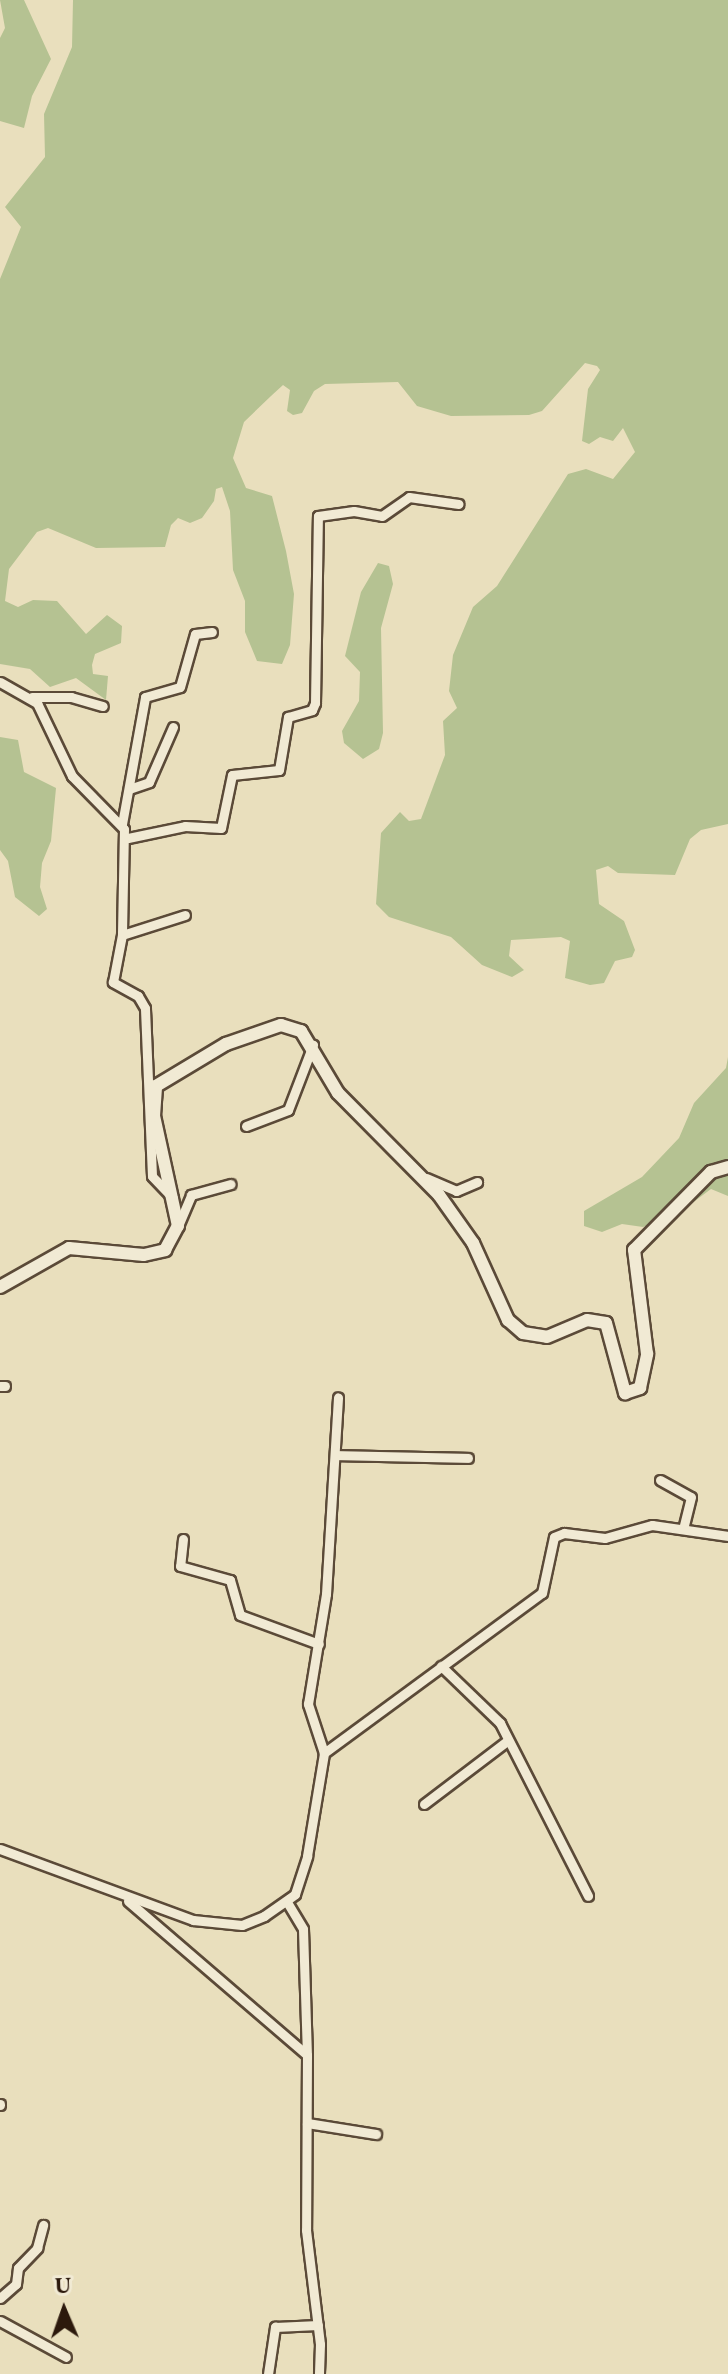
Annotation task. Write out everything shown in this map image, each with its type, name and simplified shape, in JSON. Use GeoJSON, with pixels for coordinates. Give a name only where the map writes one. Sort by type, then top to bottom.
{"type":"FeatureCollection","features":[{"type":"Feature","properties":{"kind":"street"},"geometry":{"type":"LineString","coordinates":[[128,838],[185,826],[221,828],[232,775],[279,770],[288,717],[312,710],[315,703],[318,516],[354,511],[382,516],[409,497],[459,504]]}},
{"type":"Feature","properties":{"kind":"street"},"geometry":{"type":"LineString","coordinates":[[122,824],[145,697],[180,687],[194,636],[212,632]]}},
{"type":"Feature","properties":{"kind":"street"},"geometry":{"type":"LineString","coordinates":[[0,682],[32,697],[71,697],[103,706]]}},
{"type":"Feature","properties":{"kind":"street"},"geometry":{"type":"LineString","coordinates":[[32,697],[72,776],[122,824],[128,838],[122,935],[113,982],[138,996],[145,1008],[152,1176],[173,1198]]}},
{"type":"Feature","properties":{"kind":"street"},"geometry":{"type":"LineString","coordinates":[[129,789],[149,782],[173,727]]}},
{"type":"Feature","properties":{"kind":"street"},"geometry":{"type":"LineString","coordinates":[[122,935],[185,915]]}},
{"type":"Feature","properties":{"kind":"street"},"geometry":{"type":"LineString","coordinates":[[178,1226],[154,1116],[156,1086],[226,1044],[271,1027],[292,1026],[313,1045],[338,1093],[419,1175],[473,1243],[508,1320],[523,1333],[547,1337],[587,1320],[606,1323],[613,1335],[618,1380],[630,1393],[640,1388],[647,1354],[634,1250],[711,1172],[728,1167]]}},
{"type":"Feature","properties":{"kind":"street"},"geometry":{"type":"LineString","coordinates":[[246,1126],[288,1110],[313,1045]]}},
{"type":"Feature","properties":{"kind":"street"},"geometry":{"type":"LineString","coordinates":[[419,1175],[456,1191],[477,1182]]}},
{"type":"Feature","properties":{"kind":"street"},"geometry":{"type":"LineString","coordinates":[[0,1287],[69,1248],[155,1255],[173,1243],[191,1195],[231,1184]]}},
{"type":"Feature","properties":{"kind":"street"},"geometry":{"type":"LineString","coordinates":[[0,1849],[123,1897],[218,1925],[242,1925],[287,1902],[307,1856],[324,1753],[308,1704],[319,1644],[336,1455],[338,1397]]}},
{"type":"Feature","properties":{"kind":"street"},"geometry":{"type":"LineString","coordinates":[[336,1455],[468,1458]]}},
{"type":"Feature","properties":{"kind":"street"},"geometry":{"type":"LineString","coordinates":[[660,1480],[691,1497],[683,1528]]}},
{"type":"Feature","properties":{"kind":"street"},"geometry":{"type":"LineString","coordinates":[[324,1753],[542,1593],[551,1569],[549,1545],[559,1534],[605,1538],[642,1526],[683,1528],[728,1536]]}},
{"type":"Feature","properties":{"kind":"street"},"geometry":{"type":"LineString","coordinates":[[183,1539],[180,1566],[230,1580],[240,1615],[319,1644]]}},
{"type":"Feature","properties":{"kind":"street"},"geometry":{"type":"LineString","coordinates":[[441,1666],[500,1723],[588,1896]]}},
{"type":"Feature","properties":{"kind":"street"},"geometry":{"type":"LineString","coordinates":[[424,1804],[507,1741]]}},
{"type":"Feature","properties":{"kind":"street"},"geometry":{"type":"LineString","coordinates":[[123,1897],[223,1979],[307,2057]]}},
{"type":"Feature","properties":{"kind":"street"},"geometry":{"type":"LineString","coordinates":[[287,1902],[300,1921],[304,1938],[306,2230],[318,2325],[319,2374]]}},
{"type":"Feature","properties":{"kind":"street"},"geometry":{"type":"LineString","coordinates":[[307,2123],[376,2134]]}},
{"type":"Feature","properties":{"kind":"street"},"geometry":{"type":"LineString","coordinates":[[0,2298],[16,2284],[18,2268],[37,2248],[43,2225]]}},
{"type":"Feature","properties":{"kind":"street"},"geometry":{"type":"LineString","coordinates":[[0,2321],[66,2357]]}},
{"type":"Feature","properties":{"kind":"street"},"geometry":{"type":"LineString","coordinates":[[268,2374],[275,2327],[318,2325]]}},
{"type":"Feature","properties":{"kind":"green space"},"geometry":{"type":"Polygon","coordinates":[[[0,0],[24,0],[51,59],[32,96],[24,128],[0,121],[0,38],[5,28],[0,0]]]}},
{"type":"Feature","properties":{"kind":"green space"},"geometry":{"type":"Polygon","coordinates":[[[73,0],[728,0],[728,824],[701,830],[690,839],[675,875],[618,873],[608,866],[596,870],[599,904],[624,921],[635,950],[632,957],[615,961],[604,983],[590,985],[565,978],[570,941],[561,937],[511,940],[509,956],[524,970],[512,977],[482,965],[451,937],[389,917],[376,904],[381,833],[400,812],[409,821],[421,819],[445,755],[443,721],[457,708],[449,691],[453,655],[473,607],[497,586],[568,474],[586,469],[613,479],[635,452],[623,428],[613,441],[600,437],[589,444],[582,441],[588,389],[600,370],[597,366],[585,363],[542,411],[529,415],[451,416],[417,406],[398,382],[325,384],[314,391],[302,413],[293,415],[287,411],[290,390],[283,385],[271,396],[244,422],[233,458],[246,488],[272,496],[286,551],[294,594],[290,645],[282,664],[257,661],[245,632],[245,601],[233,570],[230,511],[222,487],[216,489],[214,501],[202,518],[190,523],[178,518],[171,525],[165,547],[96,548],[48,528],[37,532],[9,569],[5,601],[18,607],[33,600],[57,601],[86,634],[107,615],[122,626],[121,643],[95,654],[92,665],[93,674],[108,676],[106,700],[76,678],[50,687],[30,669],[0,664],[0,279],[21,227],[5,207],[45,157],[44,114],[72,47],[73,0]]]}},
{"type":"Feature","properties":{"kind":"green space"},"geometry":{"type":"Polygon","coordinates":[[[378,563],[389,566],[393,584],[381,628],[383,733],[379,749],[363,759],[344,743],[342,731],[359,701],[360,672],[345,656],[361,592],[378,563]]]}},
{"type":"Feature","properties":{"kind":"green space"},"geometry":{"type":"Polygon","coordinates":[[[0,737],[18,740],[24,772],[56,788],[51,841],[42,863],[40,887],[47,909],[39,916],[15,897],[8,861],[0,850],[0,737]]]}},
{"type":"Feature","properties":{"kind":"green space"},"geometry":{"type":"Polygon","coordinates":[[[728,1057],[728,1196],[711,1189],[680,1212],[643,1227],[622,1224],[602,1232],[584,1226],[584,1211],[642,1177],[679,1138],[694,1103],[726,1068],[728,1057]]]}}]}
